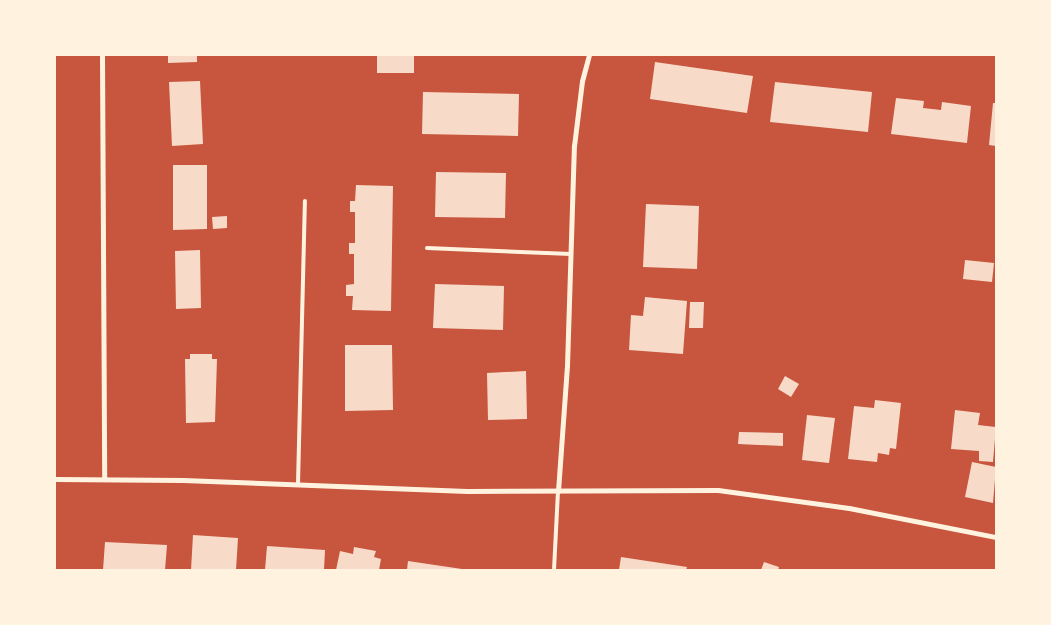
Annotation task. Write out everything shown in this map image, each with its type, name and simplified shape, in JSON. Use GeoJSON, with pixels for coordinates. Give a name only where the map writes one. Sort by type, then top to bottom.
{"type":"FeatureCollection","features":[{"type":"Feature","properties":{"kind":"street"},"geometry":{"type":"LineString","coordinates":[[102,55],[104,479]]}},
{"type":"Feature","properties":{"kind":"street"},"geometry":{"type":"LineString","coordinates":[[558,491],[563,446],[574,146],[582,82],[589,55]]}},
{"type":"Feature","properties":{"kind":"street"},"geometry":{"type":"LineString","coordinates":[[55,479],[558,491],[718,490],[849,508],[996,537]]}},
{"type":"Feature","properties":{"kind":"lane"},"geometry":{"type":"LineString","coordinates":[[298,484],[305,201]]}},
{"type":"Feature","properties":{"kind":"lane"},"geometry":{"type":"LineString","coordinates":[[427,248],[571,254]]}},
{"type":"Feature","properties":{"kind":"lane"},"geometry":{"type":"LineString","coordinates":[[554,570],[558,491]]}},
{"type":"Feature","properties":{"kind":"building"},"geometry":{"type":"Polygon","coordinates":[[[168,55],[197,55],[197,62],[168,63],[168,55]]]}},
{"type":"Feature","properties":{"kind":"building"},"geometry":{"type":"Polygon","coordinates":[[[377,55],[414,55],[414,73],[377,73],[377,55]]]}},
{"type":"Feature","properties":{"kind":"building"},"geometry":{"type":"Polygon","coordinates":[[[655,62],[753,76],[747,113],[650,99],[655,62]]]}},
{"type":"Feature","properties":{"kind":"building"},"geometry":{"type":"Polygon","coordinates":[[[200,81],[203,144],[172,146],[169,82],[200,81]]]}},
{"type":"Feature","properties":{"kind":"building"},"geometry":{"type":"Polygon","coordinates":[[[775,82],[872,92],[868,132],[770,122],[775,82]]]}},
{"type":"Feature","properties":{"kind":"building"},"geometry":{"type":"Polygon","coordinates":[[[423,92],[519,94],[518,136],[422,134],[423,92]]]}},
{"type":"Feature","properties":{"kind":"building"},"geometry":{"type":"Polygon","coordinates":[[[896,98],[924,101],[923,108],[941,110],[942,102],[971,106],[967,143],[891,134],[896,98]]]}},
{"type":"Feature","properties":{"kind":"building"},"geometry":{"type":"Polygon","coordinates":[[[993,103],[996,103],[996,146],[989,145],[993,103]]]}},
{"type":"Feature","properties":{"kind":"building"},"geometry":{"type":"Polygon","coordinates":[[[173,165],[207,165],[207,229],[173,230],[173,165]]]}},
{"type":"Feature","properties":{"kind":"building"},"geometry":{"type":"Polygon","coordinates":[[[436,172],[506,173],[505,218],[435,217],[436,172]]]}},
{"type":"Feature","properties":{"kind":"building"},"geometry":{"type":"Polygon","coordinates":[[[356,185],[393,186],[391,311],[352,310],[353,296],[346,296],[346,285],[354,284],[354,254],[349,254],[349,243],[355,243],[355,212],[350,212],[350,201],[355,201],[356,185]]]}},
{"type":"Feature","properties":{"kind":"building"},"geometry":{"type":"Polygon","coordinates":[[[646,204],[699,206],[697,269],[643,267],[646,204]]]}},
{"type":"Feature","properties":{"kind":"building"},"geometry":{"type":"Polygon","coordinates":[[[227,216],[227,228],[213,229],[212,217],[227,216]]]}},
{"type":"Feature","properties":{"kind":"building"},"geometry":{"type":"Polygon","coordinates":[[[200,250],[201,308],[176,309],[175,251],[200,250]]]}},
{"type":"Feature","properties":{"kind":"building"},"geometry":{"type":"Polygon","coordinates":[[[965,260],[994,263],[992,282],[963,279],[965,260]]]}},
{"type":"Feature","properties":{"kind":"building"},"geometry":{"type":"Polygon","coordinates":[[[435,284],[504,286],[503,330],[433,328],[435,284]]]}},
{"type":"Feature","properties":{"kind":"building"},"geometry":{"type":"Polygon","coordinates":[[[645,297],[687,301],[683,354],[629,350],[631,315],[643,316],[645,297]]]}},
{"type":"Feature","properties":{"kind":"building"},"geometry":{"type":"Polygon","coordinates":[[[690,302],[704,302],[703,328],[689,328],[690,302]]]}},
{"type":"Feature","properties":{"kind":"building"},"geometry":{"type":"Polygon","coordinates":[[[345,345],[392,345],[393,410],[345,411],[345,345]]]}},
{"type":"Feature","properties":{"kind":"building"},"geometry":{"type":"Polygon","coordinates":[[[190,354],[212,354],[212,359],[217,359],[215,422],[186,423],[185,359],[190,359],[190,354]]]}},
{"type":"Feature","properties":{"kind":"building"},"geometry":{"type":"Polygon","coordinates":[[[526,371],[527,419],[488,420],[487,373],[526,371]]]}},
{"type":"Feature","properties":{"kind":"building"},"geometry":{"type":"Polygon","coordinates":[[[785,376],[799,384],[791,397],[778,389],[785,376]]]}},
{"type":"Feature","properties":{"kind":"building"},"geometry":{"type":"Polygon","coordinates":[[[875,400],[901,403],[896,449],[890,448],[889,455],[878,453],[877,462],[848,459],[854,406],[874,408],[875,400]]]}},
{"type":"Feature","properties":{"kind":"building"},"geometry":{"type":"Polygon","coordinates":[[[955,410],[980,413],[978,425],[996,427],[993,462],[979,461],[979,451],[951,449],[955,410]]]}},
{"type":"Feature","properties":{"kind":"building"},"geometry":{"type":"Polygon","coordinates":[[[807,415],[835,418],[829,463],[802,460],[807,415]]]}},
{"type":"Feature","properties":{"kind":"building"},"geometry":{"type":"Polygon","coordinates":[[[739,432],[783,433],[783,446],[738,444],[739,432]]]}},
{"type":"Feature","properties":{"kind":"building"},"geometry":{"type":"Polygon","coordinates":[[[972,462],[996,467],[993,503],[965,497],[972,462]]]}},
{"type":"Feature","properties":{"kind":"building"},"geometry":{"type":"Polygon","coordinates":[[[193,535],[238,538],[236,570],[191,570],[193,535]]]}},
{"type":"Feature","properties":{"kind":"building"},"geometry":{"type":"Polygon","coordinates":[[[105,542],[167,545],[165,570],[103,570],[105,542]]]}},
{"type":"Feature","properties":{"kind":"building"},"geometry":{"type":"Polygon","coordinates":[[[267,546],[325,550],[324,570],[265,570],[267,546]]]}},
{"type":"Feature","properties":{"kind":"building"},"geometry":{"type":"Polygon","coordinates":[[[354,547],[376,551],[374,557],[381,559],[379,570],[336,570],[340,551],[353,554],[354,547]]]}},
{"type":"Feature","properties":{"kind":"building"},"geometry":{"type":"Polygon","coordinates":[[[621,557],[687,567],[686,570],[619,570],[621,557]]]}},
{"type":"Feature","properties":{"kind":"building"},"geometry":{"type":"Polygon","coordinates":[[[408,561],[462,569],[462,570],[407,570],[408,561]]]}},
{"type":"Feature","properties":{"kind":"building"},"geometry":{"type":"Polygon","coordinates":[[[764,562],[779,567],[778,570],[761,570],[764,562]]]}}]}
